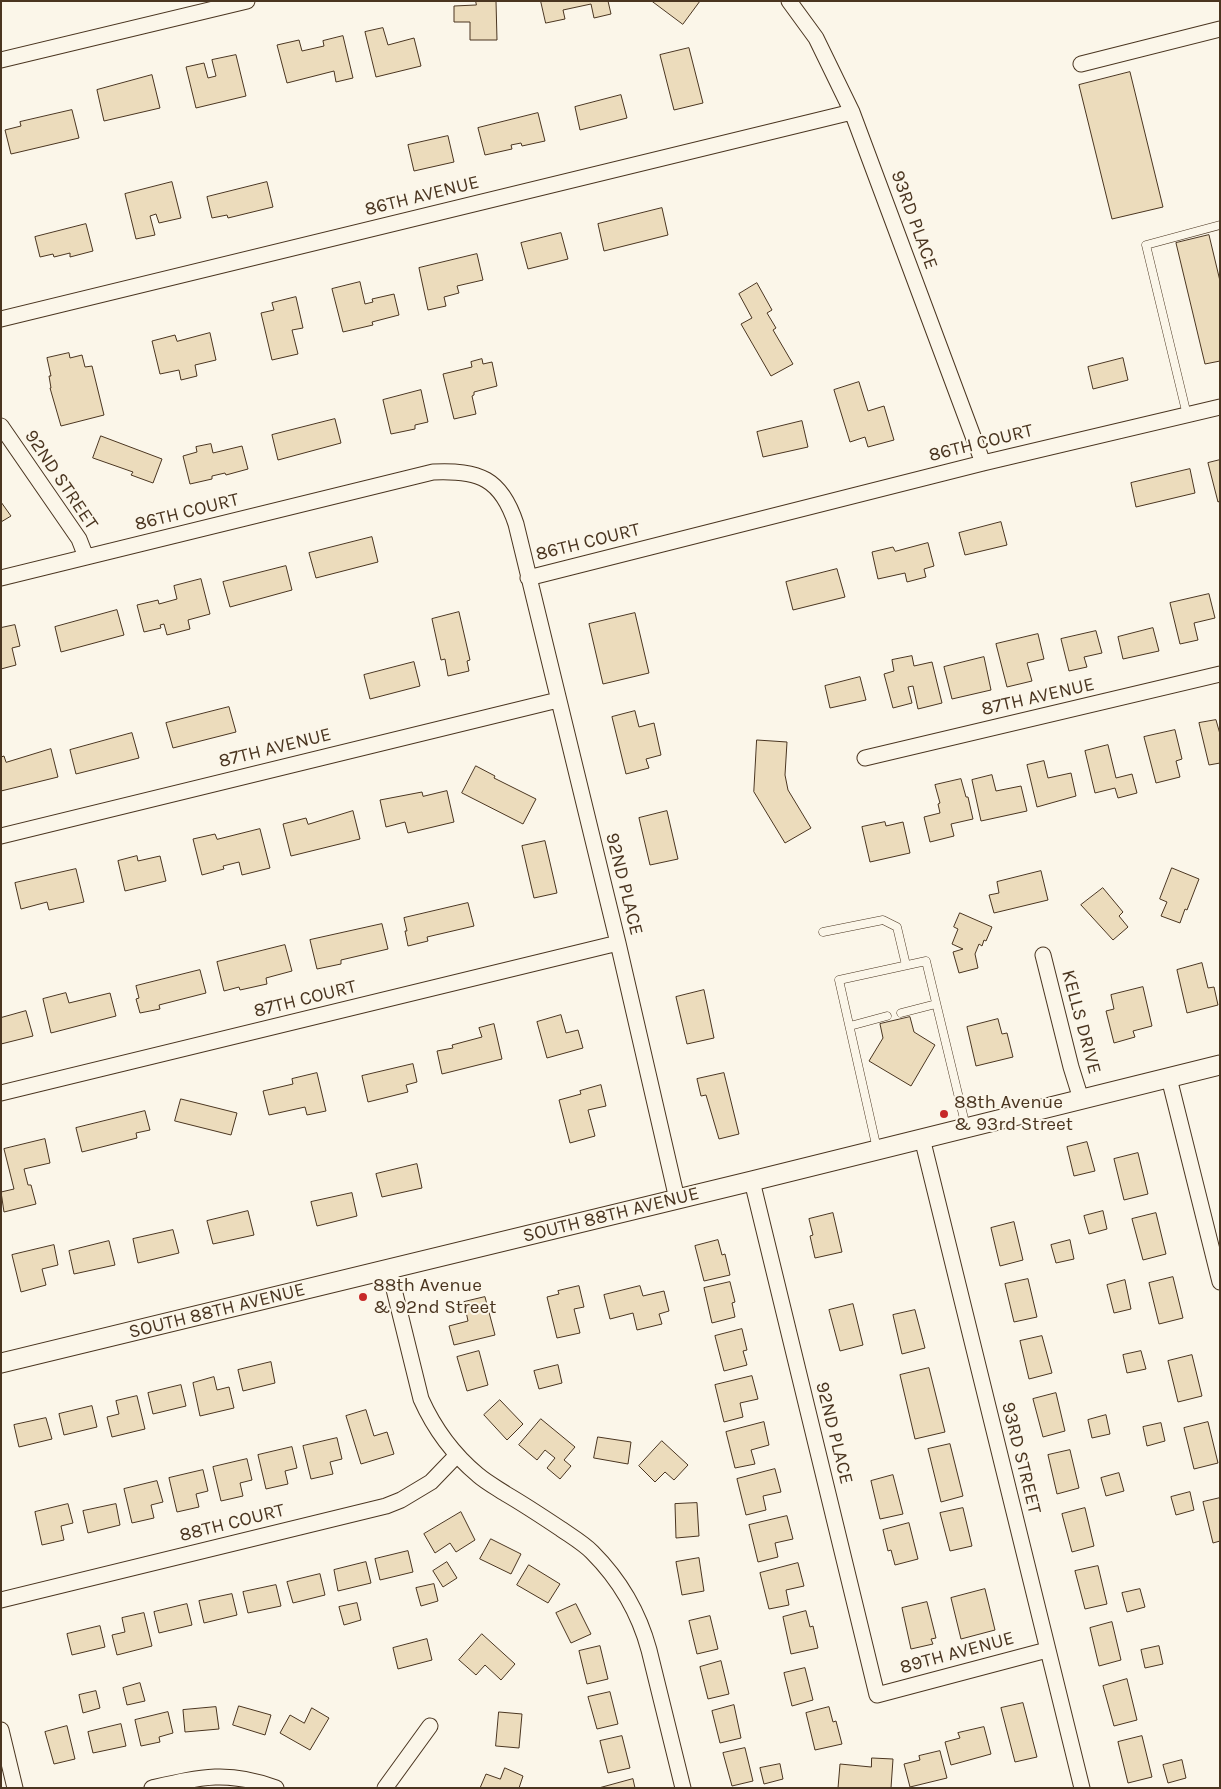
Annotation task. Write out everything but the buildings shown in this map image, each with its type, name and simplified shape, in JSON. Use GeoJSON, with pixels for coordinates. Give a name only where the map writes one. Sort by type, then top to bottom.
{"type":"FeatureCollection","features":[{"type":"Feature","properties":{"kind":"street"},"geometry":{"type":"LineString","coordinates":[[1,60],[248,1]]}},
{"type":"Feature","properties":{"kind":"street","name":"93RD PLACE"},"geometry":{"type":"LineString","coordinates":[[789,1],[816,38],[852,112],[983,463]]}},
{"type":"Feature","properties":{"kind":"street"},"geometry":{"type":"LineString","coordinates":[[1081,64],[1220,29]]}},
{"type":"Feature","properties":{"kind":"street","name":"86TH AVENUE"},"geometry":{"type":"LineString","coordinates":[[1,319],[852,112]]}},
{"type":"Feature","properties":{"kind":"street","name":"86TH COURT"},"geometry":{"type":"LineString","coordinates":[[1,578],[434,472],[454,471],[480,476],[492,483],[501,493],[513,516],[528,578],[983,463],[1220,407]]}},
{"type":"Feature","properties":{"kind":"street","name":"92ND STREET"},"geometry":{"type":"LineString","coordinates":[[1,426],[79,539],[86,557]]}},
{"type":"Feature","properties":{"kind":"street","name":"92ND PLACE"},"geometry":{"type":"LineString","coordinates":[[528,578],[618,943],[678,1199]]}},
{"type":"Feature","properties":{"kind":"street","name":"87TH AVENUE"},"geometry":{"type":"LineString","coordinates":[[865,758],[1220,674]]}},
{"type":"Feature","properties":{"kind":"street","name":"87TH AVENUE"},"geometry":{"type":"LineString","coordinates":[[1,836],[558,700]]}},
{"type":"Feature","properties":{"kind":"street","name":"87TH COURT"},"geometry":{"type":"LineString","coordinates":[[1,1093],[618,943]]}},
{"type":"Feature","properties":{"kind":"street","name":"KELLS DRIVE"},"geometry":{"type":"LineString","coordinates":[[1043,955],[1071,1068],[1081,1099]]}},
{"type":"Feature","properties":{"kind":"street","name":"SOUTH 88TH AVENUE"},"geometry":{"type":"LineString","coordinates":[[1,1363],[752,1181],[1220,1065]]}},
{"type":"Feature","properties":{"kind":"street"},"geometry":{"type":"LineString","coordinates":[[1169,1078],[1220,1282]]}},
{"type":"Feature","properties":{"kind":"street","name":"93RD STREET"},"geometry":{"type":"LineString","coordinates":[[922,1138],[1082,1788]]}},
{"type":"Feature","properties":{"kind":"street","name":"92ND PLACE"},"geometry":{"type":"LineString","coordinates":[[752,1181],[877,1695]]}},
{"type":"Feature","properties":{"kind":"street"},"geometry":{"type":"LineString","coordinates":[[389,1269],[421,1399],[428,1414],[457,1455],[479,1476],[591,1550],[612,1574],[634,1610],[644,1630],[683,1788]]}},
{"type":"Feature","properties":{"kind":"street","name":"88TH COURT"},"geometry":{"type":"LineString","coordinates":[[1,1600],[386,1506],[401,1500],[431,1482],[457,1455]]}},
{"type":"Feature","properties":{"kind":"street","name":"89TH AVENUE"},"geometry":{"type":"LineString","coordinates":[[877,1695],[1047,1650]]}},
{"type":"Feature","properties":{"kind":"street"},"geometry":{"type":"LineString","coordinates":[[385,1788],[430,1726]]}},
{"type":"Feature","properties":{"kind":"street"},"geometry":{"type":"LineString","coordinates":[[1,1730],[16,1788]]}},
{"type":"Feature","properties":{"kind":"street"},"geometry":{"type":"LineString","coordinates":[[152,1788],[191,1780],[226,1776],[248,1779],[276,1788]]}},
{"type":"Feature","properties":{"kind":"lane"},"geometry":{"type":"LineString","coordinates":[[1187,415],[1146,244],[1220,225]]}},
{"type":"Feature","properties":{"kind":"lane"},"geometry":{"type":"LineString","coordinates":[[823,932],[883,920],[897,927],[906,965]]}},
{"type":"Feature","properties":{"kind":"lane"},"geometry":{"type":"LineString","coordinates":[[877,1149],[839,980],[926,961],[966,1127]]}},
{"type":"Feature","properties":{"kind":"lane"},"geometry":{"type":"LineString","coordinates":[[901,1013],[936,1004]]}},
{"type":"Feature","properties":{"kind":"lane"},"geometry":{"type":"LineString","coordinates":[[850,1026],[887,1016]]}},
{"type":"Feature","properties":{"kind":"place","name":"88th Avenue & 93rd Street"},"geometry":{"type":"Point","coordinates":[944,1114]}},
{"type":"Feature","properties":{"kind":"place","name":"88th Avenue & 92nd Street"},"geometry":{"type":"Point","coordinates":[363,1297]}}]}
